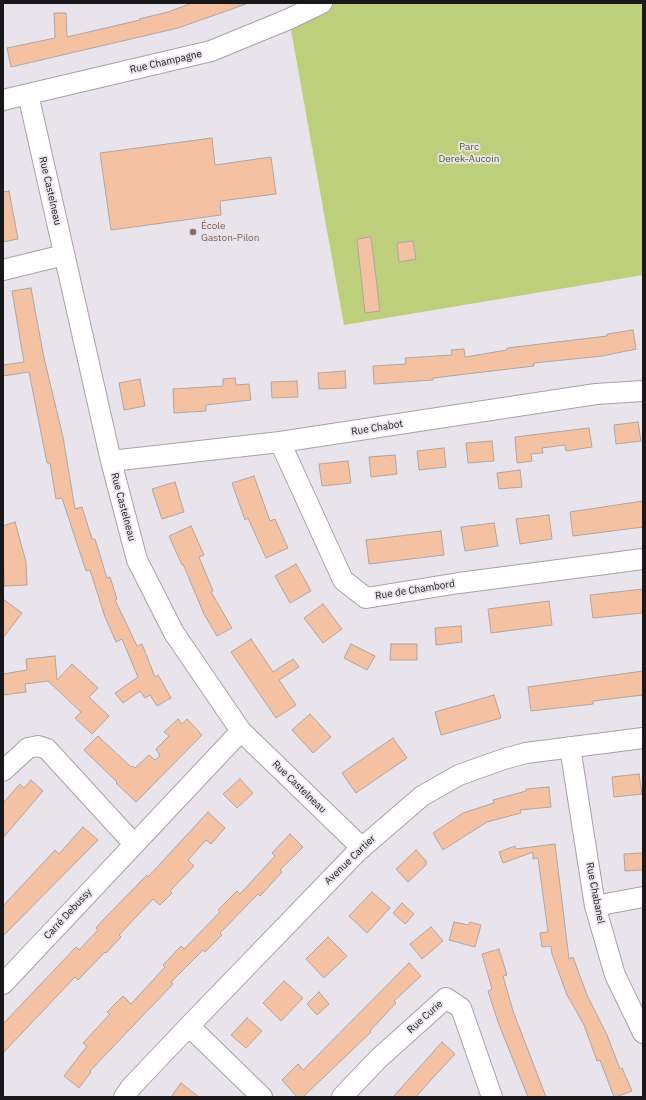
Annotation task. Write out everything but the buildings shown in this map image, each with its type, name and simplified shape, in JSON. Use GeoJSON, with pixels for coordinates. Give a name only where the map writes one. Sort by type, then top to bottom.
{"type":"FeatureCollection","features":[{"type":"Feature","properties":{"kind":"street","name":"Rue Champagne"},"geometry":{"type":"LineString","coordinates":[[3,100],[211,51],[316,4]]}},
{"type":"Feature","properties":{"kind":"street","name":"Rue Castelneau"},"geometry":{"type":"LineString","coordinates":[[28,94],[111,461],[137,560],[174,633],[241,731],[362,848]]}},
{"type":"Feature","properties":{"kind":"street"},"geometry":{"type":"LineString","coordinates":[[3,270],[64,255]]}},
{"type":"Feature","properties":{"kind":"street","name":"Rue Chabot"},"geometry":{"type":"LineString","coordinates":[[111,461],[280,442],[596,394],[643,390]]}},
{"type":"Feature","properties":{"kind":"street","name":"Rue de Chambord"},"geometry":{"type":"LineString","coordinates":[[280,442],[343,580],[366,598],[459,583],[643,559]]}},
{"type":"Feature","properties":{"kind":"street","name":"Carré Debussy"},"geometry":{"type":"LineString","coordinates":[[3,984],[241,731]]}},
{"type":"Feature","properties":{"kind":"street","name":"Avenue Cartier"},"geometry":{"type":"LineString","coordinates":[[124,1097],[132,1086],[189,1026],[362,848],[422,796],[459,775],[526,753],[643,738]]}},
{"type":"Feature","properties":{"kind":"street"},"geometry":{"type":"LineString","coordinates":[[3,771],[28,748],[38,746],[47,749],[134,844]]}},
{"type":"Feature","properties":{"kind":"street","name":"Rue Chabanel"},"geometry":{"type":"LineString","coordinates":[[570,747],[595,906],[616,975],[643,1033]]}},
{"type":"Feature","properties":{"kind":"street"},"geometry":{"type":"LineString","coordinates":[[595,906],[643,897]]}},
{"type":"Feature","properties":{"kind":"street","name":"Rue Curie"},"geometry":{"type":"LineString","coordinates":[[342,1097],[378,1059],[446,998],[461,1008],[492,1097]]}},
{"type":"Feature","properties":{"kind":"street"},"geometry":{"type":"LineString","coordinates":[[189,1026],[262,1097]]}},
{"type":"Feature","properties":{"kind":"green space","name":"Parc Derek-Aucoin"},"geometry":{"type":"Polygon","coordinates":[[[330,3],[643,3],[643,275],[344,325],[289,19],[330,3]]]}},
{"type":"Feature","properties":{"kind":"place","name":"École Gaston-Pilon"},"geometry":{"type":"Point","coordinates":[193,232]}}]}
